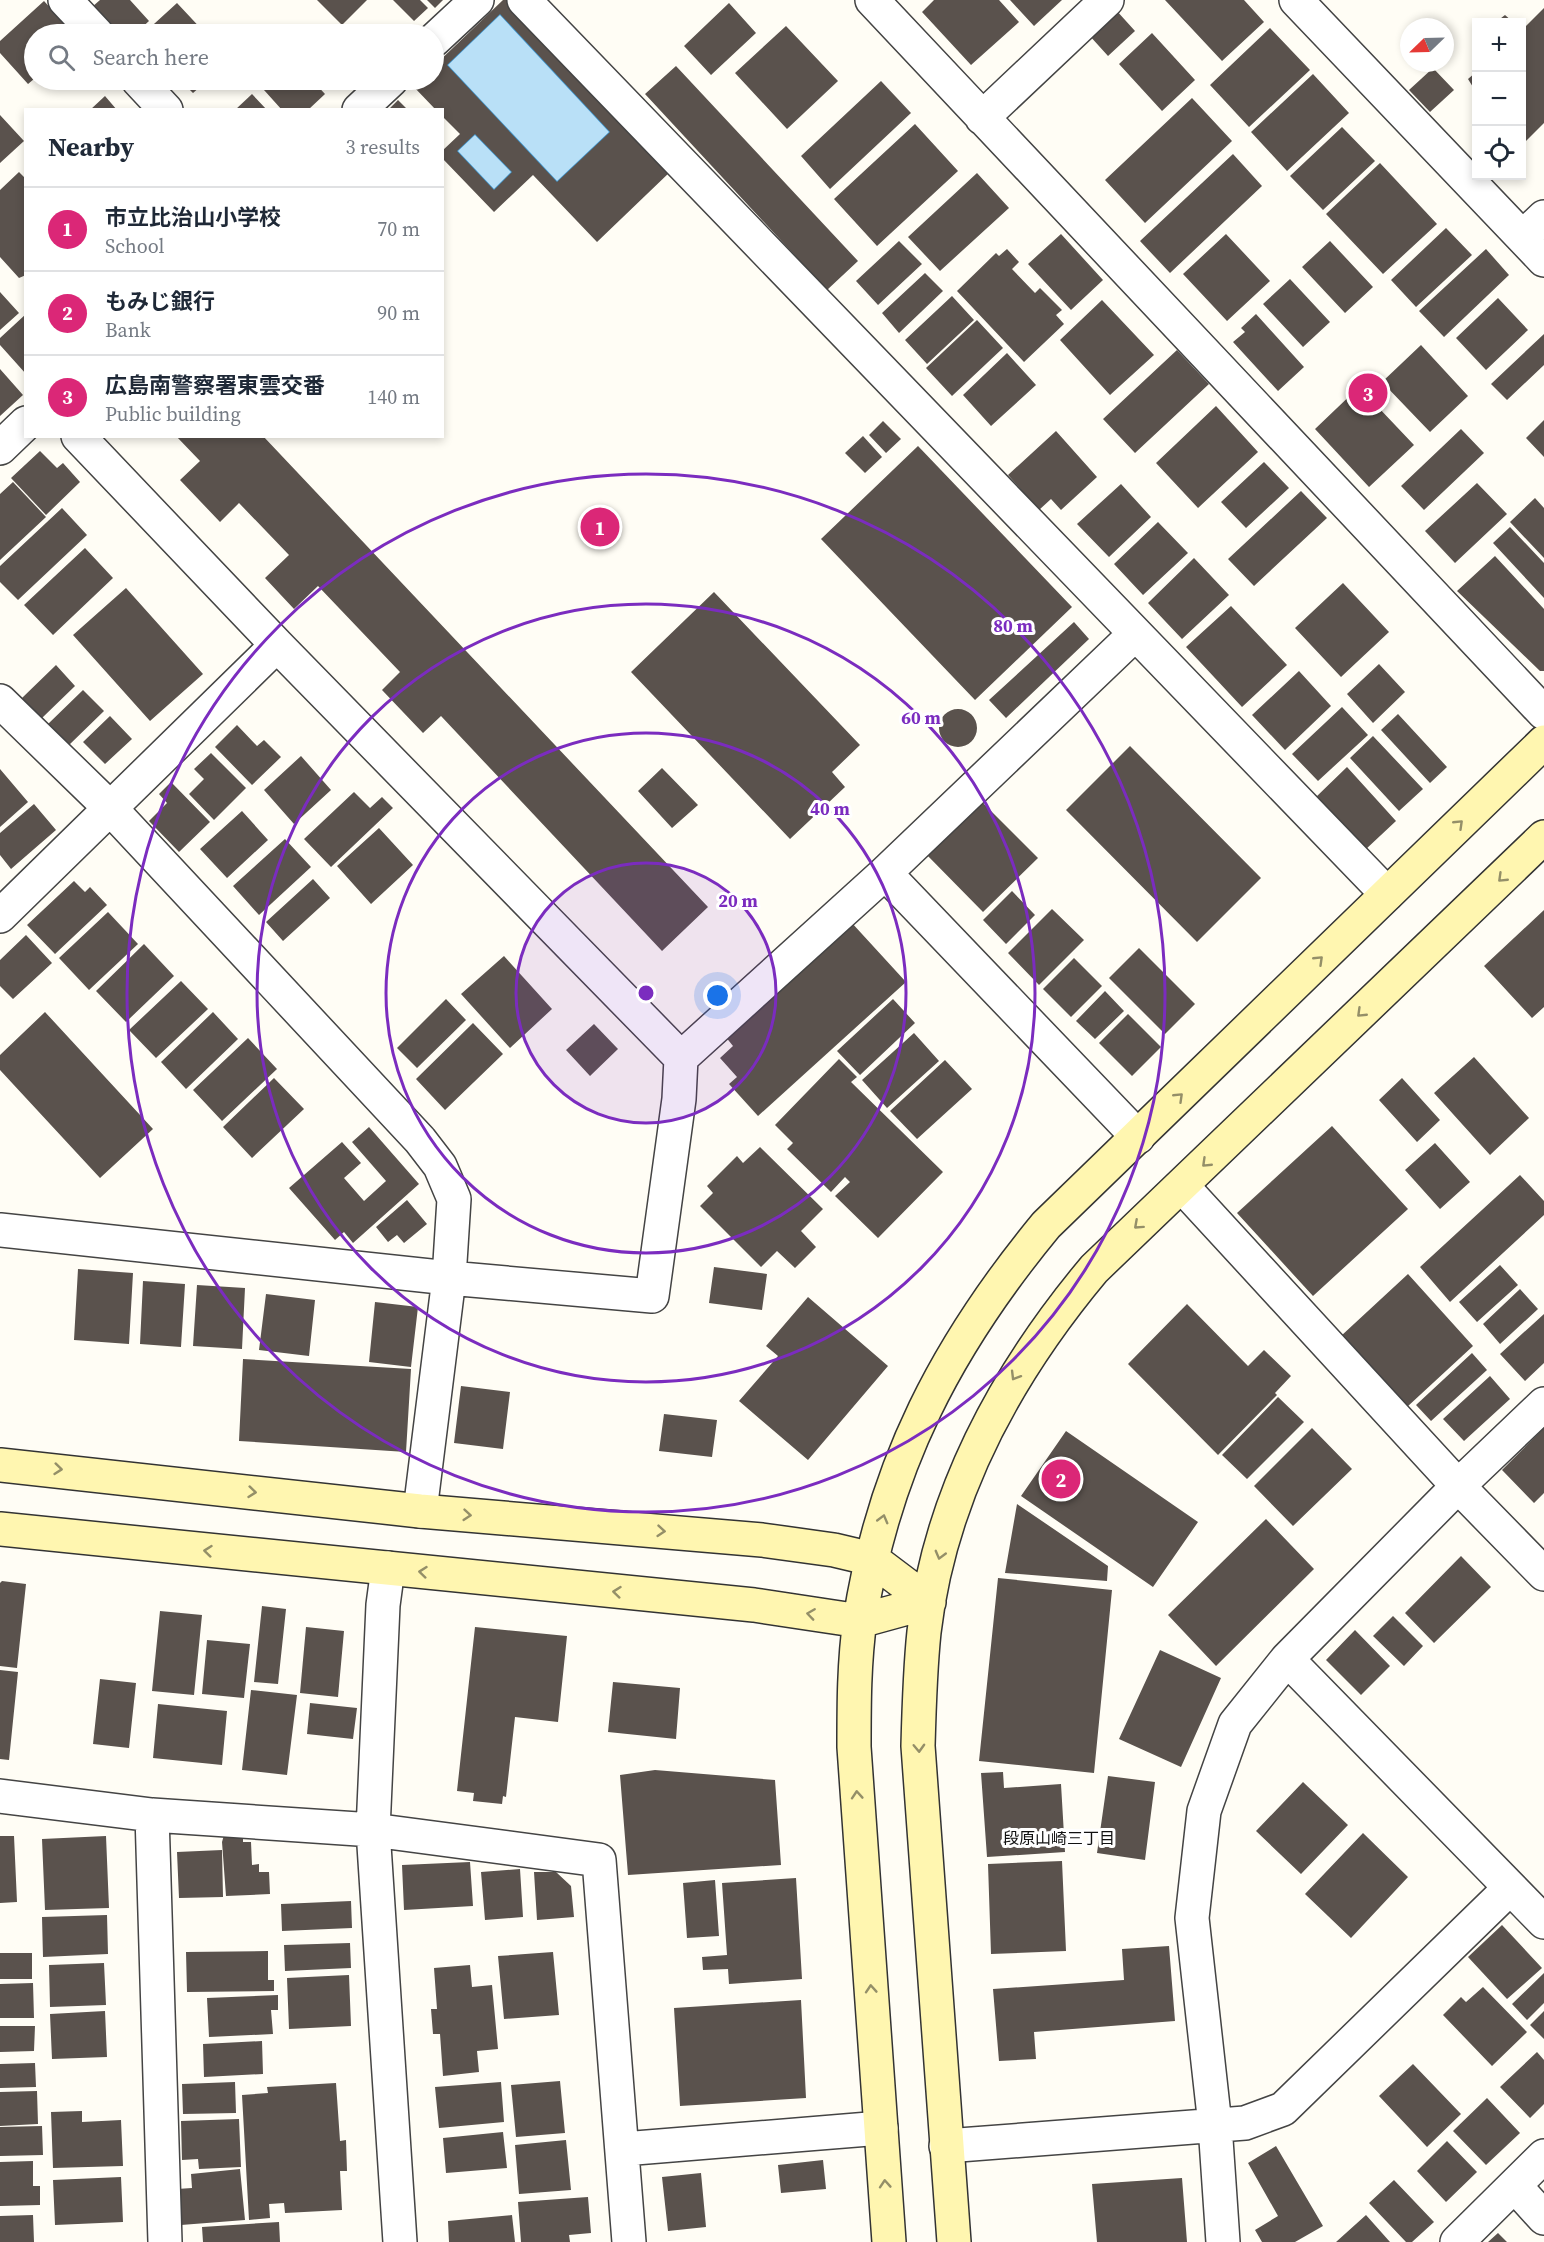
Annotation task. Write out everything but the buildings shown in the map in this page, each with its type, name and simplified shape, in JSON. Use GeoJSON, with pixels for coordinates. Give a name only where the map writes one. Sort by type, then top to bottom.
{"type":"FeatureCollection","features":[{"type":"Feature","properties":{"kind":"street"},"geometry":{"type":"LineString","coordinates":[[64,0],[87,24]]}},
{"type":"Feature","properties":{"kind":"street"},"geometry":{"type":"LineString","coordinates":[[444,31],[477,0]]}},
{"type":"Feature","properties":{"kind":"street"},"geometry":{"type":"LineString","coordinates":[[524,0],[1387,894]]}},
{"type":"Feature","properties":{"kind":"street"},"geometry":{"type":"LineString","coordinates":[[872,0],[1544,713]]}},
{"type":"Feature","properties":{"kind":"street"},"geometry":{"type":"LineString","coordinates":[[982,118],[1107,0]]}},
{"type":"Feature","properties":{"kind":"street"},"geometry":{"type":"LineString","coordinates":[[1296,0],[1537,238]]}},
{"type":"Feature","properties":{"kind":"street"},"geometry":{"type":"LineString","coordinates":[[147,90],[164,108]]}},
{"type":"Feature","properties":{"kind":"street"},"geometry":{"type":"LineString","coordinates":[[361,108],[380,90]]}},
{"type":"Feature","properties":{"kind":"street"},"geometry":{"type":"LineString","coordinates":[[0,448],[24,425]]}},
{"type":"Feature","properties":{"kind":"street"},"geometry":{"type":"LineString","coordinates":[[80,438],[277,645],[681,1058]]}},
{"type":"Feature","properties":{"kind":"street"},"geometry":{"type":"LineString","coordinates":[[0,1230],[449,1278],[652,1296],[679,1099],[681,1058],[885,873],[1135,634]]}},
{"type":"Feature","properties":{"kind":"street"},"geometry":{"type":"LineString","coordinates":[[0,916],[277,645]]}},
{"type":"Feature","properties":{"kind":"street"},"geometry":{"type":"LineString","coordinates":[[0,701],[110,808],[420,1140],[440,1166],[454,1198],[449,1278],[420,1511]]}},
{"type":"Feature","properties":{"kind":"street"},"geometry":{"type":"LineString","coordinates":[[889,2242],[854,1748],[854,1684],[860,1621],[872,1559],[889,1497],[911,1438],[937,1381],[969,1325],[1005,1274],[1046,1225],[1544,742]]}},
{"type":"Feature","properties":{"kind":"street"},"geometry":{"type":"LineString","coordinates":[[954,2242],[918,1746],[919,1688],[930,1602],[950,1518],[971,1463],[995,1411],[1024,1360],[1057,1313],[1094,1269],[1134,1228],[1182,1186],[1544,837]]}},
{"type":"Feature","properties":{"kind":"street"},"geometry":{"type":"LineString","coordinates":[[885,873],[1137,1137]]}},
{"type":"Feature","properties":{"kind":"street"},"geometry":{"type":"LineString","coordinates":[[1182,1186],[1458,1486],[1544,1574]]}},
{"type":"Feature","properties":{"kind":"street"},"geometry":{"type":"LineString","coordinates":[[1224,2242],[1215,2125],[1192,1918],[1204,1811],[1235,1724],[1287,1659],[1458,1486],[1544,1404]]}},
{"type":"Feature","properties":{"kind":"street"},"geometry":{"type":"LineString","coordinates":[[0,1465],[420,1511],[762,1540],[834,1550],[872,1559],[930,1602]]}},
{"type":"Feature","properties":{"kind":"street"},"geometry":{"type":"LineString","coordinates":[[0,1529],[754,1605],[860,1621],[930,1602]]}},
{"type":"Feature","properties":{"kind":"street"},"geometry":{"type":"LineString","coordinates":[[388,1568],[383,1605],[373,1830],[400,2242]]}},
{"type":"Feature","properties":{"kind":"street"},"geometry":{"type":"LineString","coordinates":[[1287,1659],[1544,1922]]}},
{"type":"Feature","properties":{"kind":"street"},"geometry":{"type":"LineString","coordinates":[[0,1796],[152,1815],[373,1830],[598,1860],[629,2242]]}},
{"type":"Feature","properties":{"kind":"street"},"geometry":{"type":"LineString","coordinates":[[152,1815],[165,2242]]}},
{"type":"Feature","properties":{"kind":"street"},"geometry":{"type":"LineString","coordinates":[[946,2146],[1245,2123],[1283,2109],[1510,1888]]}},
{"type":"Feature","properties":{"kind":"street"},"geometry":{"type":"LineString","coordinates":[[623,2149],[881,2128]]}},
{"type":"Feature","properties":{"kind":"street"},"geometry":{"type":"LineString","coordinates":[[1457,2242],[1544,2156]]}},
{"type":"Feature","properties":{"kind":"street"},"geometry":{"type":"LineString","coordinates":[[1515,2186],[1544,2218]]}},
{"type":"Feature","properties":{"kind":"water"},"geometry":{"type":"Polygon","coordinates":[[[500,14],[610,132],[557,182],[447,65],[500,14]]]}},
{"type":"Feature","properties":{"kind":"water"},"geometry":{"type":"Polygon","coordinates":[[[475,134],[512,172],[494,190],[457,151],[475,134]]]}},
{"type":"Feature","properties":{"kind":"place","name":"広島南警察署東雲交番"},"geometry":{"type":"Point","coordinates":[1368,393]}},
{"type":"Feature","properties":{"kind":"place","name":"市立比治山小学校"},"geometry":{"type":"Point","coordinates":[600,527]}},
{"type":"Feature","properties":{"kind":"place","name":"もみじ銀行"},"geometry":{"type":"Point","coordinates":[1061,1479]}},
{"type":"Feature","properties":{"kind":"district","name":"段原山崎三丁目"},"geometry":{"type":"Point","coordinates":[1059,1838]}}]}
